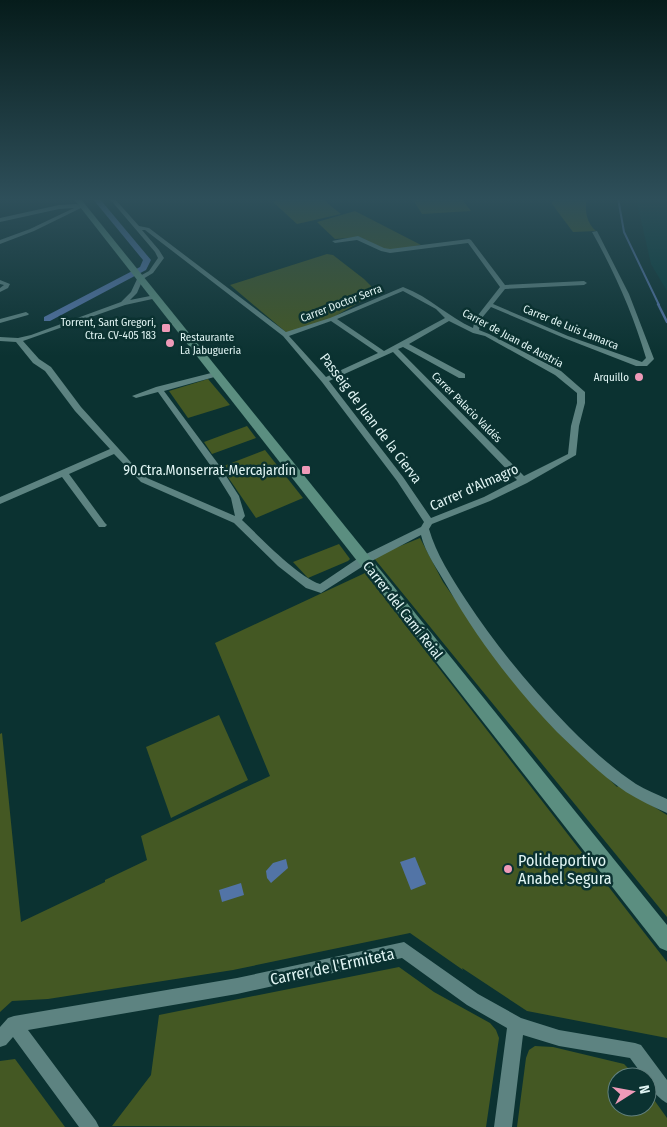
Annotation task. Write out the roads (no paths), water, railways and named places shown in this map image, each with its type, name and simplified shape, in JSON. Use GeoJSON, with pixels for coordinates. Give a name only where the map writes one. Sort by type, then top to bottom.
{"type":"FeatureCollection","features":[{"type":"Feature","properties":{"kind":"main road","name":"Carrer del Camí Reial"},"geometry":{"type":"LineString","coordinates":[[118,251],[667,941]]}},
{"type":"Feature","properties":{"kind":"street"},"geometry":{"type":"LineString","coordinates":[[123,303],[134,293],[137,275],[154,269],[161,258],[157,251]]}},
{"type":"Feature","properties":{"kind":"street","name":"Passeig de Juan de la Cierva"},"geometry":{"type":"LineString","coordinates":[[175,251],[285,336],[325,380],[400,479],[426,526],[427,540],[439,565],[461,602],[485,637],[533,696],[557,723],[600,765],[628,786],[667,806]]}},
{"type":"Feature","properties":{"kind":"street"},"geometry":{"type":"LineString","coordinates":[[476,251],[503,287]]}},
{"type":"Feature","properties":{"kind":"street","name":"Carrer de Luis Lamarca"},"geometry":{"type":"LineString","coordinates":[[491,305],[566,338],[639,364],[644,364],[650,359],[643,336],[606,251]]}},
{"type":"Feature","properties":{"kind":"street"},"geometry":{"type":"LineString","coordinates":[[0,282],[7,284],[6,287],[0,290]]}},
{"type":"Feature","properties":{"kind":"street"},"geometry":{"type":"LineString","coordinates":[[503,287],[584,283]]}},
{"type":"Feature","properties":{"kind":"street"},"geometry":{"type":"LineString","coordinates":[[475,332],[478,319],[491,305],[503,287]]}},
{"type":"Feature","properties":{"kind":"street","name":"Carrer Doctor Serra"},"geometry":{"type":"LineString","coordinates":[[285,336],[332,319],[403,289]]}},
{"type":"Feature","properties":{"kind":"street","name":"Carrer de Juan de Austria"},"geometry":{"type":"LineString","coordinates":[[403,289],[438,308],[475,332],[487,335],[558,372],[581,392],[581,403],[575,426],[572,456]]}},
{"type":"Feature","properties":{"kind":"street"},"geometry":{"type":"LineString","coordinates":[[0,339],[18,340],[33,336],[123,303],[155,297]]}},
{"type":"Feature","properties":{"kind":"street"},"geometry":{"type":"LineString","coordinates":[[0,321],[26,314]]}},
{"type":"Feature","properties":{"kind":"street"},"geometry":{"type":"LineString","coordinates":[[325,380],[404,344],[450,317]]}},
{"type":"Feature","properties":{"kind":"street"},"geometry":{"type":"LineString","coordinates":[[332,319],[384,354]]}},
{"type":"Feature","properties":{"kind":"street"},"geometry":{"type":"LineString","coordinates":[[18,340],[36,361],[48,369],[78,409],[144,480],[237,521],[240,516],[236,498],[216,467],[159,389]]}},
{"type":"Feature","properties":{"kind":"street"},"geometry":{"type":"LineString","coordinates":[[404,344],[462,376]]}},
{"type":"Feature","properties":{"kind":"street","name":"Carrer Palacio Valdés"},"geometry":{"type":"LineString","coordinates":[[394,349],[524,481]]}},
{"type":"Feature","properties":{"kind":"street"},"geometry":{"type":"LineString","coordinates":[[136,396],[215,374]]}},
{"type":"Feature","properties":{"kind":"street"},"geometry":{"type":"LineString","coordinates":[[0,501],[116,450]]}},
{"type":"Feature","properties":{"kind":"street","name":"Carrer d'Almagro"},"geometry":{"type":"LineString","coordinates":[[237,521],[256,541],[310,586],[321,589],[364,560],[426,526],[524,481],[572,456]]}},
{"type":"Feature","properties":{"kind":"street"},"geometry":{"type":"LineString","coordinates":[[62,473],[102,525]]}},
{"type":"Feature","properties":{"kind":"street","name":"Carrer de l'Ermiteta"},"geometry":{"type":"LineString","coordinates":[[14,1024],[236,986],[404,950],[458,990],[516,1024],[555,1036],[635,1051],[667,1094]]}},
{"type":"Feature","properties":{"kind":"street"},"geometry":{"type":"LineString","coordinates":[[0,1039],[14,1024],[90,1127]]}},
{"type":"Feature","properties":{"kind":"street"},"geometry":{"type":"LineString","coordinates":[[502,1127],[516,1024]]}},
{"type":"Feature","properties":{"kind":"water"},"geometry":{"type":"Polygon","coordinates":[[[415,857],[426,884],[411,890],[400,862],[415,857]]]}},
{"type":"Feature","properties":{"kind":"water"},"geometry":{"type":"Polygon","coordinates":[[[286,859],[288,868],[271,883],[267,878],[266,871],[273,863],[286,859]]]}},
{"type":"Feature","properties":{"kind":"water"},"geometry":{"type":"Polygon","coordinates":[[[241,883],[244,895],[222,902],[219,890],[241,883]]]}},
{"type":"Feature","properties":{"kind":"waterway"},"geometry":{"type":"LineString","coordinates":[[47,319],[143,268],[147,260],[139,251]]}},
{"type":"Feature","properties":{"kind":"waterway"},"geometry":{"type":"LineString","coordinates":[[633,251],[659,305]]}},
{"type":"Feature","properties":{"kind":"waterway"},"geometry":{"type":"LineString","coordinates":[[658,304],[667,322]]}},
{"type":"Feature","properties":{"kind":"place","name":"Torrent, Sant Gregori, Ctra. CV-405 183"},"geometry":{"type":"Point","coordinates":[166,328]}},
{"type":"Feature","properties":{"kind":"place","name":"Restaurante La Jabugueria"},"geometry":{"type":"Point","coordinates":[170,343]}},
{"type":"Feature","properties":{"kind":"place","name":"Arquillo"},"geometry":{"type":"Point","coordinates":[639,377]}},
{"type":"Feature","properties":{"kind":"place","name":"90.Ctra.Monserrat-Mercajardín"},"geometry":{"type":"Point","coordinates":[306,470]}},
{"type":"Feature","properties":{"kind":"place","name":"Polideportivo Anabel Segura"},"geometry":{"type":"Point","coordinates":[508,869]}}]}
